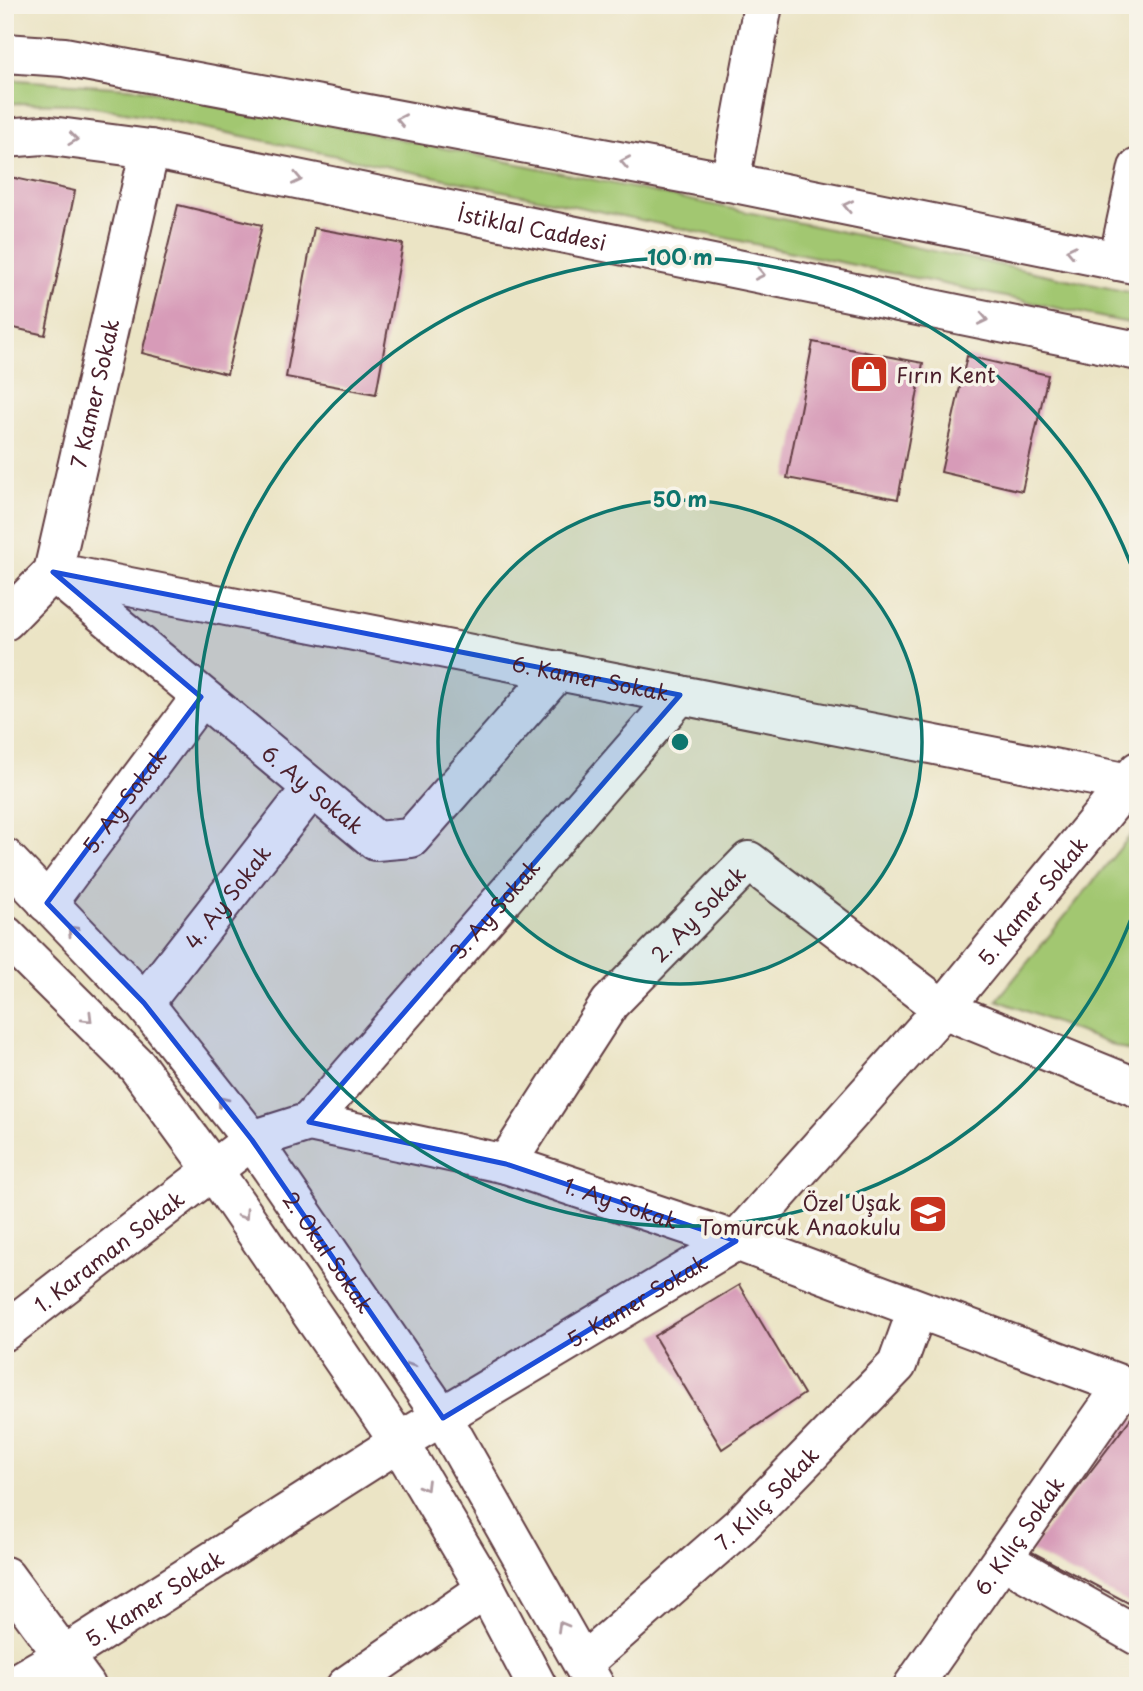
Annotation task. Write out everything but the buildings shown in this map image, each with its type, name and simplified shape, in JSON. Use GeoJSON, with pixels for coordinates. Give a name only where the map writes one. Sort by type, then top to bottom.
{"type":"FeatureCollection","features":[{"type":"Feature","properties":{"kind":"street"},"geometry":{"type":"LineString","coordinates":[[730,182],[763,5]]}},
{"type":"Feature","properties":{"kind":"street"},"geometry":{"type":"LineString","coordinates":[[5,53],[64,57],[730,182],[1128,263],[1138,168]]}},
{"type":"Feature","properties":{"kind":"street","name":"İstiklal Caddesi"},"geometry":{"type":"LineString","coordinates":[[5,138],[43,135],[150,149],[1138,351]]}},
{"type":"Feature","properties":{"kind":"street","name":"7 Kamer Sokak"},"geometry":{"type":"LineString","coordinates":[[54,572],[150,149]]}},
{"type":"Feature","properties":{"kind":"street"},"geometry":{"type":"LineString","coordinates":[[5,621],[54,572]]}},
{"type":"Feature","properties":{"kind":"street","name":"6. Kamer Sokak"},"geometry":{"type":"LineString","coordinates":[[54,572],[680,695],[1133,777]]}},
{"type":"Feature","properties":{"kind":"street","name":"6. Ay Sokak"},"geometry":{"type":"LineString","coordinates":[[54,572],[310,789],[376,841],[411,838],[558,671]]}},
{"type":"Feature","properties":{"kind":"street","name":"3. Ay Sokak"},"geometry":{"type":"LineString","coordinates":[[309,1122],[680,695]]}},
{"type":"Feature","properties":{"kind":"street","name":"5. Ay Sokak"},"geometry":{"type":"LineString","coordinates":[[47,903],[201,697]]}},
{"type":"Feature","properties":{"kind":"street","name":"5. Kamer Sokak"},"geometry":{"type":"LineString","coordinates":[[10,1686],[64,1656],[399,1442],[736,1241],[943,1009],[1133,777]]}},
{"type":"Feature","properties":{"kind":"street","name":"4. Ay Sokak"},"geometry":{"type":"LineString","coordinates":[[144,1003],[310,789]]}},
{"type":"Feature","properties":{"kind":"street","name":"2. Okul Sokak"},"geometry":{"type":"LineString","coordinates":[[5,858],[144,1003],[252,1140],[443,1418],[589,1674]]}},
{"type":"Feature","properties":{"kind":"street","name":"2. Ay Sokak"},"geometry":{"type":"LineString","coordinates":[[506,1164],[610,1003],[749,861],[943,1009]]}},
{"type":"Feature","properties":{"kind":"street"},"geometry":{"type":"LineString","coordinates":[[5,935],[137,1066],[214,1170],[399,1442],[486,1589],[537,1686]]}},
{"type":"Feature","properties":{"kind":"street"},"geometry":{"type":"LineString","coordinates":[[943,1009],[1138,1088]]}},
{"type":"Feature","properties":{"kind":"street","name":"1. Ay Sokak"},"geometry":{"type":"LineString","coordinates":[[252,1140],[309,1122],[506,1164],[736,1241],[1130,1388]]}},
{"type":"Feature","properties":{"kind":"street","name":"1. Karaman Sokak"},"geometry":{"type":"LineString","coordinates":[[5,1331],[252,1140]]}},
{"type":"Feature","properties":{"kind":"street","name":"7. Kılıç Sokak"},"geometry":{"type":"LineString","coordinates":[[589,1674],[741,1525],[897,1365],[917,1310]]}},
{"type":"Feature","properties":{"kind":"street","name":"6. Kılıç Sokak"},"geometry":{"type":"LineString","coordinates":[[913,1686],[1002,1559],[1130,1388]]}},
{"type":"Feature","properties":{"kind":"street"},"geometry":{"type":"LineString","coordinates":[[1002,1559],[1138,1636]]}},
{"type":"Feature","properties":{"kind":"street"},"geometry":{"type":"LineString","coordinates":[[5,1576],[86,1686]]}},
{"type":"Feature","properties":{"kind":"street"},"geometry":{"type":"LineString","coordinates":[[346,1686],[486,1589]]}},
{"type":"Feature","properties":{"kind":"highlighted area"},"geometry":{"type":"Polygon","coordinates":[[[53,572],[680,695],[309,1122],[506,1164],[736,1241],[443,1418],[252,1140],[144,1003],[47,903],[201,697],[53,572]]]}},
{"type":"Feature","properties":{"kind":"green space"},"geometry":{"type":"Polygon","coordinates":[[[5,79],[140,89],[376,134],[1138,294],[1138,325],[143,115],[76,104],[5,103],[5,79]]]}},
{"type":"Feature","properties":{"kind":"green space"},"geometry":{"type":"Polygon","coordinates":[[[1138,826],[1138,1055],[997,1000],[1138,826]]]}},
{"type":"Feature","properties":{"kind":"place","name":"Fırın Kent"},"geometry":{"type":"Point","coordinates":[869,374]}},
{"type":"Feature","properties":{"kind":"place","name":"Özel Uşak Tomurcuk Anaokulu"},"geometry":{"type":"Point","coordinates":[928,1214]}}]}
